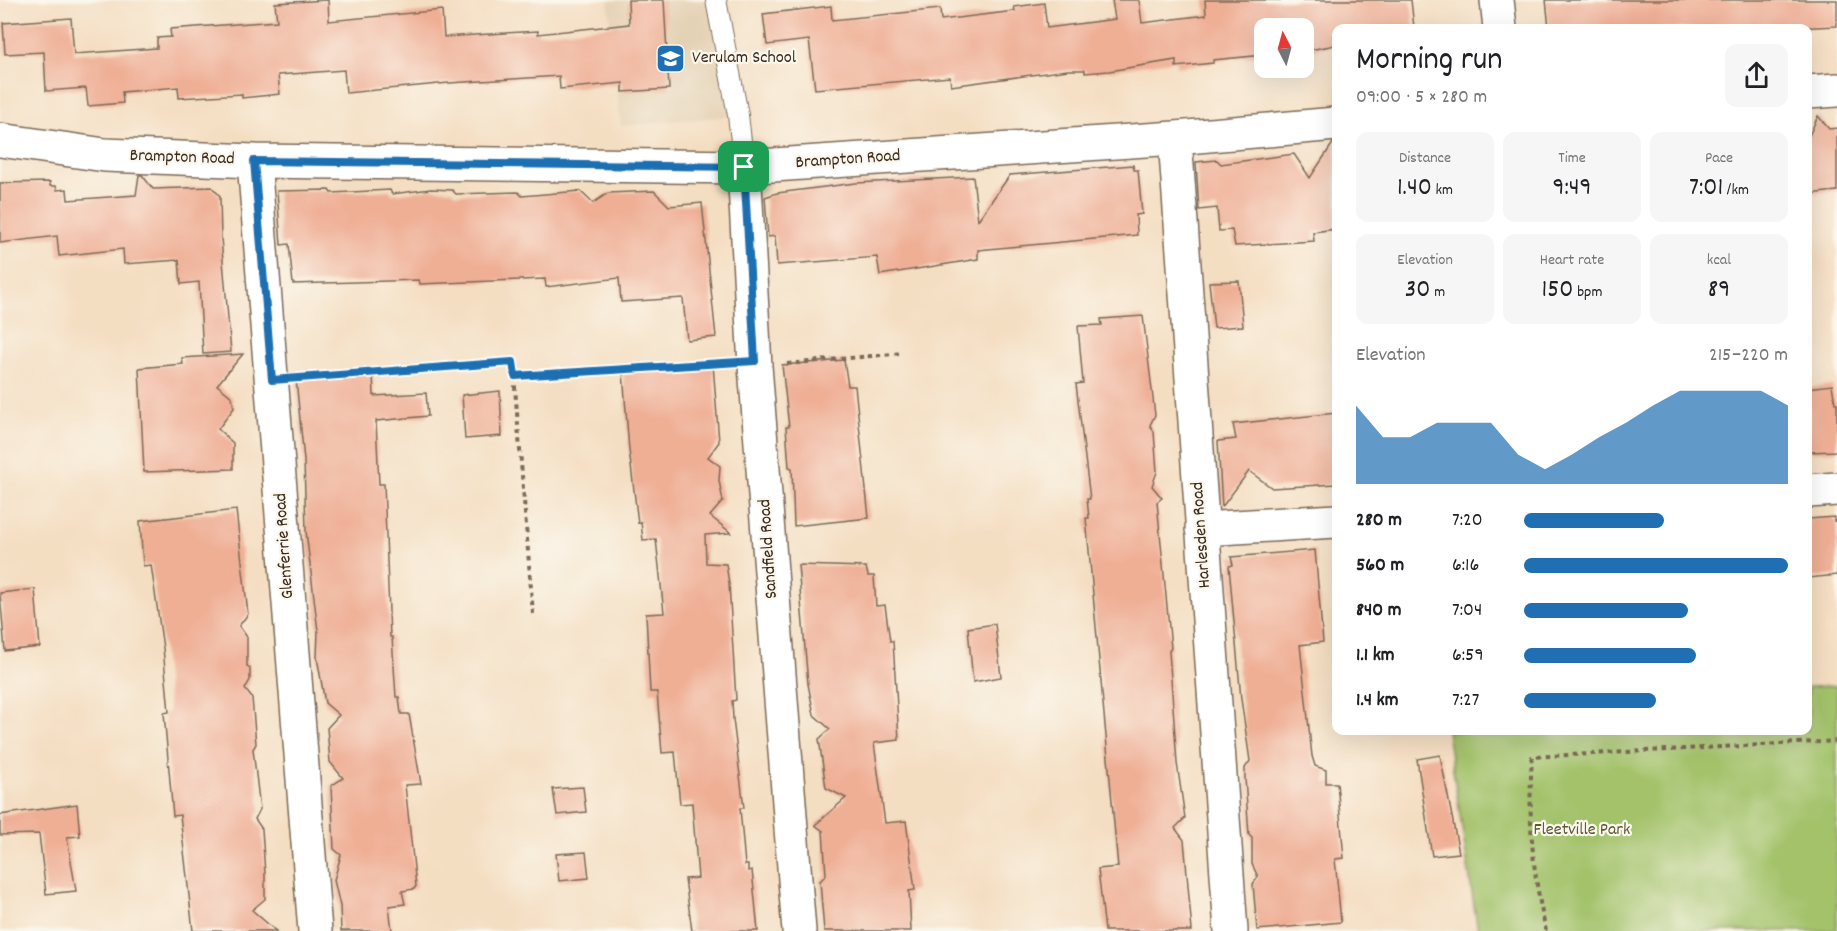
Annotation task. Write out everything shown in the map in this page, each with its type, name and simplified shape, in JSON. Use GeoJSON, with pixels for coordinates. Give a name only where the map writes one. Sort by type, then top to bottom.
{"type":"FeatureCollection","features":[{"type":"Feature","properties":{"kind":"street"},"geometry":{"type":"LineString","coordinates":[[1497,0],[1500,24]]}},
{"type":"Feature","properties":{"kind":"street"},"geometry":{"type":"LineString","coordinates":[[1812,92],[1837,90]]}},
{"type":"Feature","properties":{"kind":"street","name":"Brampton Road"},"geometry":{"type":"LineString","coordinates":[[0,140],[105,155],[254,161],[744,167],[1174,138],[1332,124]]}},
{"type":"Feature","properties":{"kind":"street","name":"Harlesden Road"},"geometry":{"type":"LineString","coordinates":[[1174,138],[1231,931]]}},
{"type":"Feature","properties":{"kind":"street","name":"Glenferrie Road"},"geometry":{"type":"LineString","coordinates":[[254,161],[315,931]]}},
{"type":"Feature","properties":{"kind":"street","name":"Sandfield Road"},"geometry":{"type":"LineString","coordinates":[[744,167],[755,364],[800,931]]}},
{"type":"Feature","properties":{"kind":"street"},"geometry":{"type":"LineString","coordinates":[[1812,491],[1837,489]]}},
{"type":"Feature","properties":{"kind":"street"},"geometry":{"type":"LineString","coordinates":[[1202,530],[1332,521]]}},
{"type":"Feature","properties":{"kind":"lane"},"geometry":{"type":"LineString","coordinates":[[716,0],[738,116],[744,167]]}},
{"type":"Feature","properties":{"kind":"path"},"geometry":{"type":"LineString","coordinates":[[515,376],[755,364],[903,353]]}},
{"type":"Feature","properties":{"kind":"path"},"geometry":{"type":"LineString","coordinates":[[272,380],[513,362],[532,614]]}},
{"type":"Feature","properties":{"kind":"path"},"geometry":{"type":"LineString","coordinates":[[1546,931],[1536,890],[1528,813],[1532,757],[1837,741]]}},
{"type":"Feature","properties":{"kind":"shaded area","name":"Verulam School"},"geometry":{"type":"Polygon","coordinates":[[[608,0],[718,0],[738,115],[621,126],[608,0]]]}},
{"type":"Feature","properties":{"kind":"green space","name":"Fleetville Park"},"geometry":{"type":"Polygon","coordinates":[[[1837,686],[1837,931],[1478,931],[1448,735],[1812,735],[1812,687],[1837,686]]]}},
{"type":"Feature","properties":{"kind":"building"},"geometry":{"type":"Polygon","coordinates":[[[328,0],[329,21],[442,10],[444,37],[538,31],[538,34],[629,24],[628,0],[664,0],[669,89],[623,92],[623,83],[560,89],[559,76],[346,93],[344,70],[278,75],[280,94],[242,98],[242,94],[179,98],[178,87],[122,92],[123,103],[88,106],[86,88],[46,91],[44,52],[5,54],[3,23],[71,18],[74,54],[157,48],[157,38],[171,37],[170,29],[277,21],[275,3],[328,0]]]}},
{"type":"Feature","properties":{"kind":"building"},"geometry":{"type":"Polygon","coordinates":[[[1112,0],[1139,0],[1142,23],[1206,15],[1205,0],[1411,0],[1414,24],[1332,24],[1332,46],[1314,49],[1314,18],[1254,18],[1254,56],[1213,60],[1213,63],[1176,67],[1176,60],[1109,71],[1085,73],[1085,70],[1068,70],[951,86],[950,77],[815,89],[809,40],[767,45],[763,14],[831,6],[832,20],[940,9],[941,20],[1015,11],[1014,7],[1044,3],[1047,28],[1115,19],[1112,0]]]}},
{"type":"Feature","properties":{"kind":"building"},"geometry":{"type":"Polygon","coordinates":[[[1546,0],[1837,0],[1837,26],[1812,27],[1812,24],[1549,24],[1546,0]]]}},
{"type":"Feature","properties":{"kind":"building"},"geometry":{"type":"Polygon","coordinates":[[[1818,116],[1829,129],[1837,128],[1837,191],[1812,194],[1812,129],[1818,116]]]}},
{"type":"Feature","properties":{"kind":"building"},"geometry":{"type":"Polygon","coordinates":[[[1332,145],[1332,230],[1313,232],[1314,241],[1235,246],[1232,230],[1219,231],[1217,208],[1199,210],[1196,162],[1217,160],[1221,164],[1294,154],[1310,178],[1332,145]]]}},
{"type":"Feature","properties":{"kind":"building"},"geometry":{"type":"Polygon","coordinates":[[[1133,165],[1134,170],[1138,170],[1142,214],[1136,215],[1137,235],[978,250],[978,259],[880,275],[877,257],[777,265],[775,236],[768,237],[765,197],[777,193],[856,183],[973,177],[978,220],[1010,175],[1133,165]]]}},
{"type":"Feature","properties":{"kind":"building"},"geometry":{"type":"Polygon","coordinates":[[[139,175],[142,175],[153,189],[212,187],[220,196],[221,238],[231,352],[203,354],[199,282],[181,284],[179,260],[124,264],[123,249],[59,256],[57,236],[0,243],[0,183],[50,182],[50,186],[56,186],[57,190],[67,189],[68,200],[136,195],[139,175]]]}},
{"type":"Feature","properties":{"kind":"building"},"geometry":{"type":"Polygon","coordinates":[[[431,189],[452,190],[456,194],[518,192],[522,196],[580,191],[593,203],[608,193],[654,191],[669,206],[702,203],[716,337],[687,340],[683,298],[621,302],[619,278],[546,287],[545,279],[420,284],[419,280],[293,284],[289,244],[281,245],[277,191],[329,190],[331,193],[390,190],[392,194],[431,189]]]}},
{"type":"Feature","properties":{"kind":"building"},"geometry":{"type":"Polygon","coordinates":[[[1239,281],[1243,326],[1214,328],[1209,282],[1239,281]]]}},
{"type":"Feature","properties":{"kind":"building"},"geometry":{"type":"Polygon","coordinates":[[[1143,316],[1155,415],[1150,425],[1154,432],[1157,472],[1152,486],[1162,498],[1157,502],[1171,648],[1169,651],[1177,763],[1185,818],[1175,828],[1184,840],[1192,931],[1105,931],[1098,869],[1118,867],[1086,518],[1089,518],[1087,499],[1090,499],[1076,384],[1083,383],[1078,326],[1102,325],[1101,319],[1143,316]]]}},
{"type":"Feature","properties":{"kind":"building"},"geometry":{"type":"Polygon","coordinates":[[[243,354],[217,385],[232,397],[234,408],[218,429],[233,443],[233,469],[144,472],[139,368],[183,364],[182,358],[243,354]]]}},
{"type":"Feature","properties":{"kind":"building"},"geometry":{"type":"Polygon","coordinates":[[[844,360],[848,386],[855,386],[869,518],[794,526],[792,468],[789,467],[786,427],[789,427],[782,365],[844,360]]]}},
{"type":"Feature","properties":{"kind":"building"},"geometry":{"type":"Polygon","coordinates":[[[713,364],[719,442],[708,457],[720,466],[719,481],[723,501],[710,516],[731,533],[705,535],[706,563],[726,564],[729,584],[736,700],[732,701],[733,719],[744,808],[740,808],[745,865],[748,865],[748,871],[752,870],[758,931],[692,931],[685,879],[698,878],[692,803],[680,804],[675,752],[662,753],[657,692],[650,692],[646,614],[664,613],[656,539],[643,540],[641,522],[638,523],[629,450],[623,372],[713,364]]]}},
{"type":"Feature","properties":{"kind":"building"},"geometry":{"type":"Polygon","coordinates":[[[373,373],[374,396],[426,393],[428,416],[376,421],[379,484],[384,484],[390,637],[392,637],[396,697],[399,697],[401,714],[409,714],[421,784],[405,785],[416,886],[414,889],[402,891],[405,904],[389,906],[392,931],[341,931],[340,906],[334,880],[341,855],[334,849],[331,786],[343,778],[330,762],[327,728],[339,715],[325,703],[317,657],[318,631],[306,531],[304,460],[296,379],[373,373]]]}},
{"type":"Feature","properties":{"kind":"building"},"geometry":{"type":"Polygon","coordinates":[[[1832,385],[1835,403],[1837,403],[1837,451],[1812,452],[1812,388],[1832,385]]]}},
{"type":"Feature","properties":{"kind":"building"},"geometry":{"type":"Polygon","coordinates":[[[500,391],[502,436],[465,439],[462,395],[500,391]]]}},
{"type":"Feature","properties":{"kind":"building"},"geometry":{"type":"Polygon","coordinates":[[[1332,413],[1332,484],[1272,488],[1249,471],[1222,507],[1218,441],[1236,439],[1233,424],[1332,413]]]}},
{"type":"Feature","properties":{"kind":"building"},"geometry":{"type":"Polygon","coordinates":[[[236,510],[248,614],[239,626],[247,637],[247,666],[250,668],[250,680],[245,689],[252,698],[256,744],[253,749],[260,809],[255,819],[262,829],[265,874],[265,899],[252,910],[276,931],[193,931],[180,815],[173,816],[164,713],[169,712],[163,648],[151,565],[143,566],[140,521],[236,510]]]}},
{"type":"Feature","properties":{"kind":"building"},"geometry":{"type":"Polygon","coordinates":[[[1834,517],[1834,521],[1837,520],[1837,575],[1812,578],[1812,519],[1834,517]]]}},
{"type":"Feature","properties":{"kind":"building"},"geometry":{"type":"Polygon","coordinates":[[[1315,550],[1323,642],[1300,645],[1312,756],[1315,766],[1326,770],[1326,783],[1337,783],[1344,858],[1335,859],[1341,922],[1257,930],[1253,884],[1258,877],[1252,864],[1252,838],[1249,835],[1245,778],[1245,768],[1250,761],[1241,699],[1229,566],[1233,565],[1231,557],[1315,550]]]}},
{"type":"Feature","properties":{"kind":"building"},"geometry":{"type":"Polygon","coordinates":[[[798,565],[866,567],[868,576],[874,576],[876,606],[885,605],[890,641],[893,641],[899,740],[874,743],[885,823],[906,821],[915,890],[909,891],[911,931],[824,931],[820,881],[826,875],[823,831],[815,825],[846,798],[826,788],[819,739],[830,729],[814,715],[808,684],[798,565]]]}},
{"type":"Feature","properties":{"kind":"building"},"geometry":{"type":"Polygon","coordinates":[[[35,589],[40,647],[5,651],[0,593],[35,589]]]}},
{"type":"Feature","properties":{"kind":"building"},"geometry":{"type":"Polygon","coordinates":[[[995,624],[1001,677],[973,682],[968,628],[995,624]]]}},
{"type":"Feature","properties":{"kind":"building"},"geometry":{"type":"Polygon","coordinates":[[[1440,755],[1459,853],[1432,856],[1417,759],[1440,755]]]}},
{"type":"Feature","properties":{"kind":"building"},"geometry":{"type":"Polygon","coordinates":[[[583,787],[586,812],[557,815],[553,789],[583,787]]]}},
{"type":"Feature","properties":{"kind":"building"},"geometry":{"type":"Polygon","coordinates":[[[77,804],[80,836],[67,837],[76,891],[46,894],[39,834],[0,835],[0,815],[77,804]]]}},
{"type":"Feature","properties":{"kind":"building"},"geometry":{"type":"Polygon","coordinates":[[[586,852],[589,878],[559,881],[556,854],[586,852]]]}},
{"type":"Feature","properties":{"kind":"place","name":"Verulam School"},"geometry":{"type":"Point","coordinates":[671,58]}},
{"type":"Feature","properties":{"kind":"route"},"geometry":{"type":"LineString","coordinates":[[254,161],[744,167],[755,361],[515,376],[513,362],[272,380],[254,161]]}}]}
